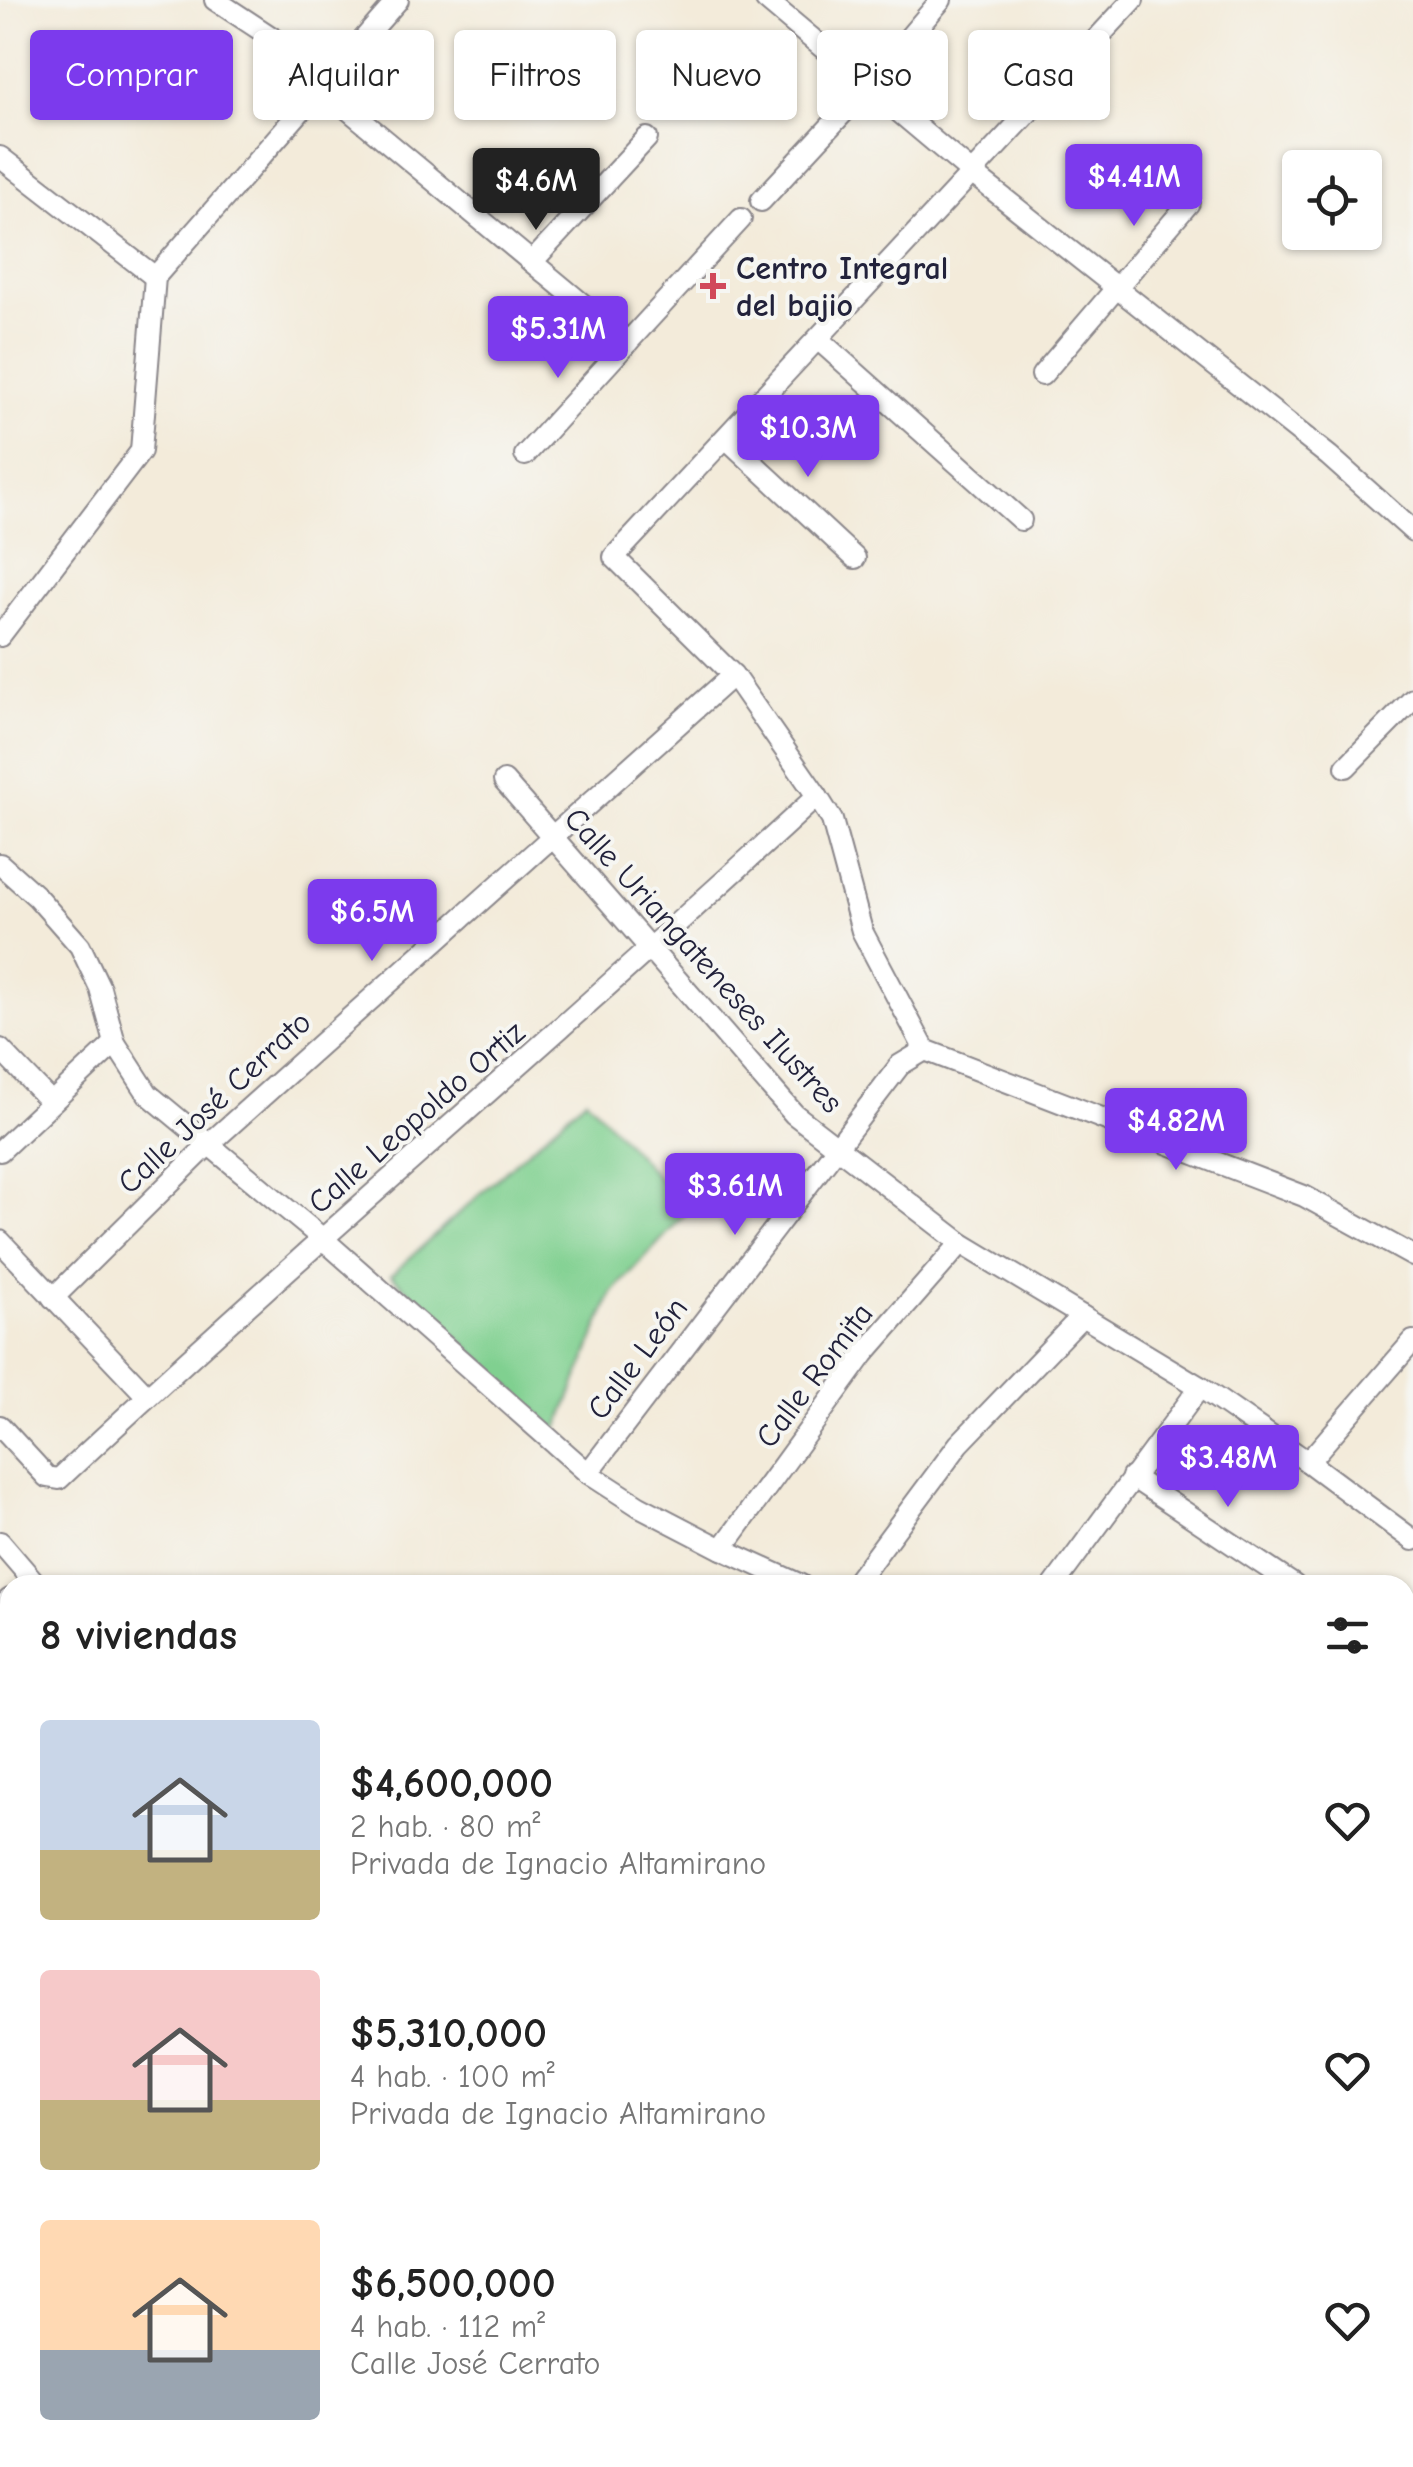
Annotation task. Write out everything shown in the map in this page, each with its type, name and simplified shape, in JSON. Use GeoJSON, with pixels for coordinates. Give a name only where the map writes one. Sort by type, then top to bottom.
{"type":"FeatureCollection","features":[{"type":"Feature","properties":{"kind":"street"},"geometry":{"type":"LineString","coordinates":[[215,0],[256,30]]}},
{"type":"Feature","properties":{"kind":"street"},"geometry":{"type":"LineString","coordinates":[[371,30],[398,0]]}},
{"type":"Feature","properties":{"kind":"street"},"geometry":{"type":"LineString","coordinates":[[766,0],[817,43]]}},
{"type":"Feature","properties":{"kind":"street"},"geometry":{"type":"LineString","coordinates":[[916,30],[941,0]]}},
{"type":"Feature","properties":{"kind":"street"},"geometry":{"type":"LineString","coordinates":[[1133,0],[614,558],[734,675],[817,796],[832,820],[862,931],[925,1050],[1304,1196],[1413,1256]]}},
{"type":"Feature","properties":{"kind":"street"},"geometry":{"type":"LineString","coordinates":[[0,636],[140,451],[155,276],[291,120]]}},
{"type":"Feature","properties":{"kind":"street"},"geometry":{"type":"LineString","coordinates":[[370,120],[628,342]]}},
{"type":"Feature","properties":{"kind":"street"},"geometry":{"type":"LineString","coordinates":[[761,201],[836,120]]}},
{"type":"Feature","properties":{"kind":"street"},"geometry":{"type":"LineString","coordinates":[[909,120],[1329,456],[1413,531]]}},
{"type":"Feature","properties":{"kind":"street"},"geometry":{"type":"LineString","coordinates":[[532,262],[647,138]]}},
{"type":"Feature","properties":{"kind":"street"},"geometry":{"type":"LineString","coordinates":[[0,157],[155,276]]}},
{"type":"Feature","properties":{"kind":"street"},"geometry":{"type":"LineString","coordinates":[[1042,375],[1190,203]]}},
{"type":"Feature","properties":{"kind":"street"},"geometry":{"type":"LineString","coordinates":[[525,455],[741,218]]}},
{"type":"Feature","properties":{"kind":"street"},"geometry":{"type":"LineString","coordinates":[[819,340],[1021,520]]}},
{"type":"Feature","properties":{"kind":"street"},"geometry":{"type":"LineString","coordinates":[[727,438],[855,558]]}},
{"type":"Feature","properties":{"kind":"street","name":"Calle José Cerrato"},"geometry":{"type":"LineString","coordinates":[[53,1298],[208,1144],[734,675]]}},
{"type":"Feature","properties":{"kind":"street"},"geometry":{"type":"LineString","coordinates":[[1346,767],[1413,699]]}},
{"type":"Feature","properties":{"kind":"street","name":"Calle Uriangateneses Ilustres"},"geometry":{"type":"LineString","coordinates":[[504,780],[794,1114],[961,1243],[1200,1388],[1413,1540]]}},
{"type":"Feature","properties":{"kind":"street","name":"Calle Leopoldo Ortiz"},"geometry":{"type":"LineString","coordinates":[[0,1426],[52,1480],[59,1479],[146,1396],[653,948],[817,796]]}},
{"type":"Feature","properties":{"kind":"street"},"geometry":{"type":"LineString","coordinates":[[3,872],[37,897],[80,946],[100,988],[114,1043],[148,1094],[323,1240],[588,1472],[640,1506],[779,1575]]}},
{"type":"Feature","properties":{"kind":"street"},"geometry":{"type":"LineString","coordinates":[[0,1151],[114,1043]]}},
{"type":"Feature","properties":{"kind":"street"},"geometry":{"type":"LineString","coordinates":[[0,1049],[51,1102]]}},
{"type":"Feature","properties":{"kind":"street","name":"Calle León"},"geometry":{"type":"LineString","coordinates":[[588,1472],[900,1065],[925,1050]]}},
{"type":"Feature","properties":{"kind":"street"},"geometry":{"type":"LineString","coordinates":[[0,1241],[146,1396]]}},
{"type":"Feature","properties":{"kind":"street","name":"Calle Romita"},"geometry":{"type":"LineString","coordinates":[[722,1549],[864,1354],[961,1243]]}},
{"type":"Feature","properties":{"kind":"street"},"geometry":{"type":"LineString","coordinates":[[861,1575],[959,1444],[1082,1316]]}},
{"type":"Feature","properties":{"kind":"street"},"geometry":{"type":"LineString","coordinates":[[1308,1462],[1413,1341]]}},
{"type":"Feature","properties":{"kind":"street"},"geometry":{"type":"LineString","coordinates":[[1061,1575],[1200,1388]]}},
{"type":"Feature","properties":{"kind":"street"},"geometry":{"type":"LineString","coordinates":[[1132,1478],[1279,1575]]}},
{"type":"Feature","properties":{"kind":"street"},"geometry":{"type":"LineString","coordinates":[[0,1542],[26,1575]]}},
{"type":"Feature","properties":{"kind":"green space"},"geometry":{"type":"Polygon","coordinates":[[[586,1098],[688,1211],[612,1293],[557,1431],[391,1275],[586,1098]]]}},
{"type":"Feature","properties":{"kind":"place","name":"Centro Integral del bajio"},"geometry":{"type":"Point","coordinates":[713,286]}}]}
